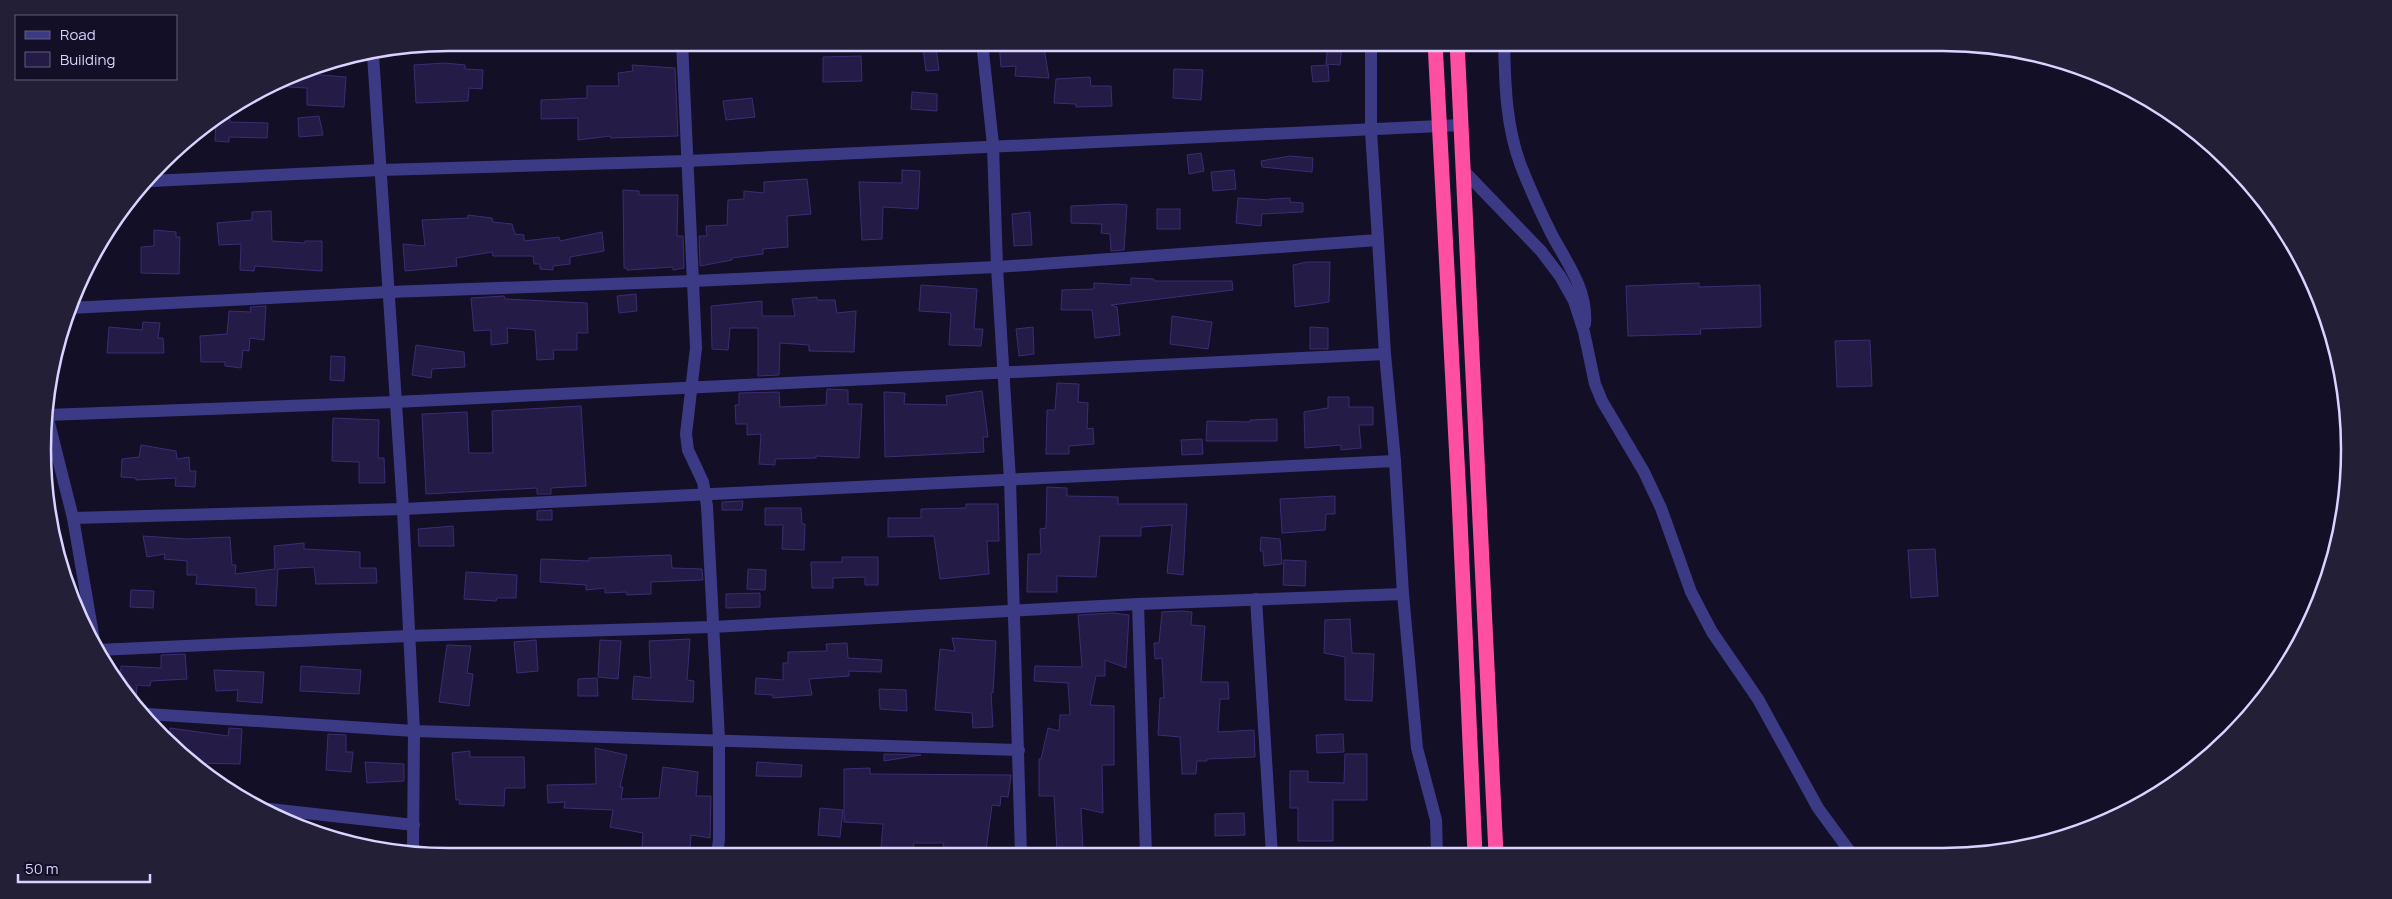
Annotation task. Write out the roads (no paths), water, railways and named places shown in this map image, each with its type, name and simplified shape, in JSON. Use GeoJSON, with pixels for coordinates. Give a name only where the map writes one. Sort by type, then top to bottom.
{"type":"FeatureCollection","features":[{"type":"Feature","properties":{"kind":"highway"},"geometry":{"type":"LineString","coordinates":[[1436,51],[1475,848]]}},
{"type":"Feature","properties":{"kind":"highway"},"geometry":{"type":"LineString","coordinates":[[1457,51],[1496,848]]}},
{"type":"Feature","properties":{"kind":"street"},"geometry":{"type":"LineString","coordinates":[[682,51],[696,348],[692,387],[688,402],[686,434],[688,450],[705,493],[720,740],[718,848]]}},
{"type":"Feature","properties":{"kind":"street"},"geometry":{"type":"LineString","coordinates":[[983,51],[993,145],[1002,372],[1010,480],[1021,848]]}},
{"type":"Feature","properties":{"kind":"street"},"geometry":{"type":"LineString","coordinates":[[1371,51],[1371,131],[1385,354],[1395,461],[1402,594],[1418,748],[1436,820],[1437,848]]}},
{"type":"Feature","properties":{"kind":"street"},"geometry":{"type":"LineString","coordinates":[[1504,51],[1507,112],[1511,137],[1535,200],[1578,284],[1586,311],[1584,332]]}},
{"type":"Feature","properties":{"kind":"street"},"geometry":{"type":"LineString","coordinates":[[373,59],[403,509],[414,731],[413,846]]}},
{"type":"Feature","properties":{"kind":"street"},"geometry":{"type":"LineString","coordinates":[[156,181],[381,170],[687,160],[993,145],[1371,131],[1461,125]]}},
{"type":"Feature","properties":{"kind":"street"},"geometry":{"type":"LineString","coordinates":[[1464,171],[1541,251],[1560,276],[1574,301],[1584,332],[1595,384],[1602,401],[1644,472],[1661,508],[1691,592],[1699,608],[1712,632],[1758,699],[1818,808],[1847,848]]}},
{"type":"Feature","properties":{"kind":"street"},"geometry":{"type":"LineString","coordinates":[[78,308],[389,292],[997,268],[1378,240]]}},
{"type":"Feature","properties":{"kind":"street"},"geometry":{"type":"LineString","coordinates":[[53,415],[395,402],[1385,354]]}},
{"type":"Feature","properties":{"kind":"street"},"geometry":{"type":"LineString","coordinates":[[52,433],[74,518],[92,625]]}},
{"type":"Feature","properties":{"kind":"street"},"geometry":{"type":"LineString","coordinates":[[74,518],[403,509],[1395,461]]}},
{"type":"Feature","properties":{"kind":"street"},"geometry":{"type":"LineString","coordinates":[[105,650],[408,636],[712,627],[1138,604],[1402,594]]}},
{"type":"Feature","properties":{"kind":"street"},"geometry":{"type":"LineString","coordinates":[[1256,599],[1272,848]]}},
{"type":"Feature","properties":{"kind":"street"},"geometry":{"type":"LineString","coordinates":[[1138,604],[1146,848]]}},
{"type":"Feature","properties":{"kind":"street"},"geometry":{"type":"LineString","coordinates":[[152,714],[414,731],[1019,750]]}},
{"type":"Feature","properties":{"kind":"street"},"geometry":{"type":"LineString","coordinates":[[281,810],[414,825]]}}]}
